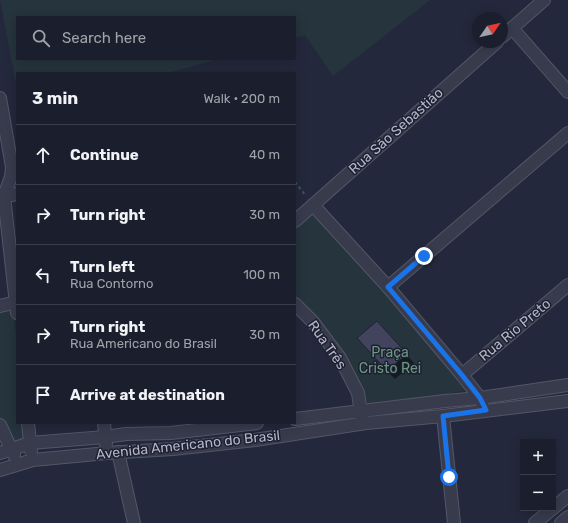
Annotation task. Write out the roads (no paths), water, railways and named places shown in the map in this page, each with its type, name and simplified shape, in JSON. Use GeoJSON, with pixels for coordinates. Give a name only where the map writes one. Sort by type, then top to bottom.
{"type":"FeatureCollection","features":[{"type":"Feature","properties":{"kind":"street"},"geometry":{"type":"LineString","coordinates":[[508,32],[544,0]]}},
{"type":"Feature","properties":{"kind":"street"},"geometry":{"type":"LineString","coordinates":[[512,28],[568,92]]}},
{"type":"Feature","properties":{"kind":"street","name":"Rua São Sebastião"},"geometry":{"type":"LineString","coordinates":[[296,220],[489,48]]}},
{"type":"Feature","properties":{"kind":"street"},"geometry":{"type":"LineString","coordinates":[[0,98],[12,167],[5,177],[2,196],[16,299]]}},
{"type":"Feature","properties":{"kind":"street"},"geometry":{"type":"LineString","coordinates":[[388,287],[568,133]]}},
{"type":"Feature","properties":{"kind":"street"},"geometry":{"type":"LineString","coordinates":[[2,196],[16,194]]}},
{"type":"Feature","properties":{"kind":"street"},"geometry":{"type":"LineString","coordinates":[[313,205],[388,287],[462,375],[480,398],[486,410]]}},
{"type":"Feature","properties":{"kind":"street","name":"Rua Rio Preto"},"geometry":{"type":"LineString","coordinates":[[462,375],[568,285]]}},
{"type":"Feature","properties":{"kind":"street","name":"Rua Três"},"geometry":{"type":"LineString","coordinates":[[296,305],[314,322],[340,358],[358,393],[362,418]]}},
{"type":"Feature","properties":{"kind":"street"},"geometry":{"type":"LineString","coordinates":[[0,306],[16,306]]}},
{"type":"Feature","properties":{"kind":"street","name":"Avenida Americano do Brasil"},"geometry":{"type":"LineString","coordinates":[[0,470],[33,460],[172,449],[240,441],[446,401],[480,398],[568,385]]}},
{"type":"Feature","properties":{"kind":"street","name":"Avenida Americano do Brasil"},"geometry":{"type":"LineString","coordinates":[[296,419],[443,416],[568,402]]}},
{"type":"Feature","properties":{"kind":"street"},"geometry":{"type":"LineString","coordinates":[[443,416],[454,523]]}},
{"type":"Feature","properties":{"kind":"street"},"geometry":{"type":"LineString","coordinates":[[28,424],[33,460]]}},
{"type":"Feature","properties":{"kind":"street"},"geometry":{"type":"LineString","coordinates":[[104,424],[105,437],[112,453],[134,523]]}},
{"type":"Feature","properties":{"kind":"street","name":"Avenida Americano do Brasil"},"geometry":{"type":"LineString","coordinates":[[6,450],[30,443],[105,437],[171,428],[237,424]]}},
{"type":"Feature","properties":{"kind":"street"},"geometry":{"type":"LineString","coordinates":[[0,425],[6,450],[18,464]]}},
{"type":"Feature","properties":{"kind":"street"},"geometry":{"type":"LineString","coordinates":[[535,523],[568,496]]}},
{"type":"Feature","properties":{"kind":"street"},"geometry":{"type":"LineString","coordinates":[[561,523],[568,517]]}},
{"type":"Feature","properties":{"kind":"park label","name":"Praça Cristo Rei"},"geometry":{"type":"Point","coordinates":[390,360]}}]}
